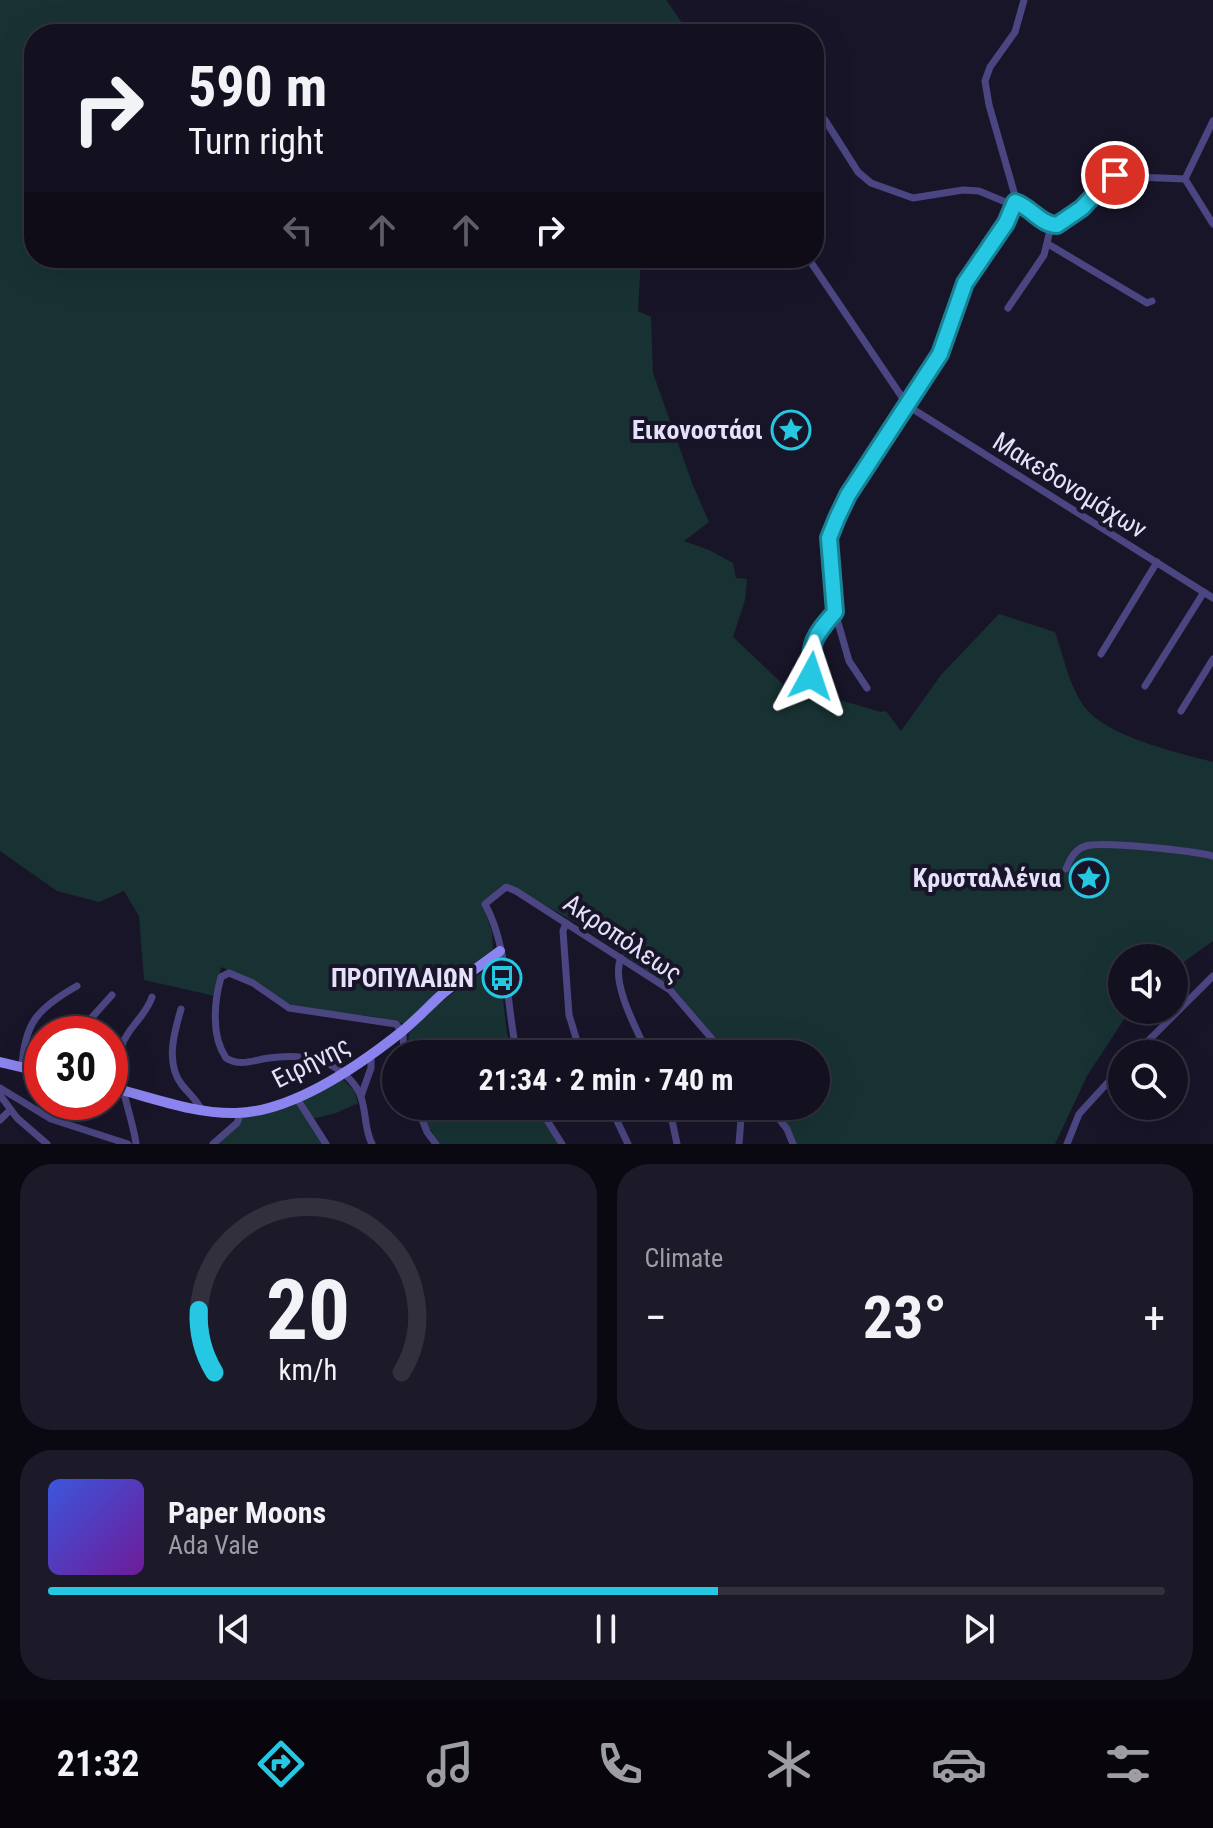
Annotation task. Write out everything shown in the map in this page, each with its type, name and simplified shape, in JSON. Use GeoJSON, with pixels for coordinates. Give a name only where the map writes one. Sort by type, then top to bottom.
{"type":"FeatureCollection","features":[{"type":"Feature","properties":{"kind":"street"},"geometry":{"type":"LineString","coordinates":[[867,688],[849,661],[835,612],[829,538],[848,495],[940,354],[965,283],[1006,223],[1015,202],[985,81],[988,69],[1015,32],[1024,0]]}},
{"type":"Feature","properties":{"kind":"street"},"geometry":{"type":"LineString","coordinates":[[824,119],[858,172],[871,183],[913,198],[968,190],[1023,205],[1051,226]]}},
{"type":"Feature","properties":{"kind":"street"},"geometry":{"type":"LineString","coordinates":[[1185,179],[1213,121]]}},
{"type":"Feature","properties":{"kind":"street"},"geometry":{"type":"LineString","coordinates":[[1051,226],[1061,223],[1082,208],[1112,176],[1185,179]]}},
{"type":"Feature","properties":{"kind":"street"},"geometry":{"type":"LineString","coordinates":[[1185,179],[1213,224]]}},
{"type":"Feature","properties":{"kind":"street"},"geometry":{"type":"LineString","coordinates":[[1008,308],[1039,264],[1048,244],[1051,226]]}},
{"type":"Feature","properties":{"kind":"street"},"geometry":{"type":"LineString","coordinates":[[1048,244],[1147,303],[1152,301]]}},
{"type":"Feature","properties":{"kind":"street"},"geometry":{"type":"LineString","coordinates":[[815,268],[908,406]]}},
{"type":"Feature","properties":{"kind":"street","name":"Μακεδονομάχων"},"geometry":{"type":"LineString","coordinates":[[908,406],[1213,598]]}},
{"type":"Feature","properties":{"kind":"street"},"geometry":{"type":"LineString","coordinates":[[1101,654],[1157,562]]}},
{"type":"Feature","properties":{"kind":"street"},"geometry":{"type":"LineString","coordinates":[[1145,686],[1204,592]]}},
{"type":"Feature","properties":{"kind":"street"},"geometry":{"type":"LineString","coordinates":[[811,676],[809,652],[816,634],[835,612]]}},
{"type":"Feature","properties":{"kind":"street"},"geometry":{"type":"LineString","coordinates":[[1181,711],[1213,659]]}},
{"type":"Feature","properties":{"kind":"street"},"geometry":{"type":"LineString","coordinates":[[1066,869],[1071,857],[1085,846],[1114,845],[1213,856]]}},
{"type":"Feature","properties":{"kind":"street","name":"Ακροπόλεως"},"geometry":{"type":"LineString","coordinates":[[500,951],[485,904],[509,887],[670,990],[713,1040]]}},
{"type":"Feature","properties":{"kind":"street"},"geometry":{"type":"LineString","coordinates":[[566,923],[563,931],[569,1015],[577,1040]]}},
{"type":"Feature","properties":{"kind":"street"},"geometry":{"type":"LineString","coordinates":[[500,951],[514,1040]]}},
{"type":"Feature","properties":{"kind":"street","name":"Ειρήνης"},"geometry":{"type":"LineString","coordinates":[[128,1092],[202,1111],[241,1113],[262,1110],[342,1074],[371,1055],[403,1031],[439,997],[500,951]]}},
{"type":"Feature","properties":{"kind":"street"},"geometry":{"type":"LineString","coordinates":[[621,958],[618,972],[622,990],[642,1040]]}},
{"type":"Feature","properties":{"kind":"street"},"geometry":{"type":"LineString","coordinates":[[361,1096],[342,1074],[325,1062],[309,1057],[276,1057],[243,1063],[227,1059],[219,1043],[216,1021],[218,987],[224,974],[253,983],[289,1008],[396,1024],[403,1031],[403,1040]]}},
{"type":"Feature","properties":{"kind":"street"},"geometry":{"type":"LineString","coordinates":[[1149,1040],[1213,976]]}},
{"type":"Feature","properties":{"kind":"street"},"geometry":{"type":"LineString","coordinates":[[0,1062],[22,1068],[24,1038],[30,1025],[77,986]]}},
{"type":"Feature","properties":{"kind":"street"},"geometry":{"type":"LineString","coordinates":[[93,1016],[112,995]]}},
{"type":"Feature","properties":{"kind":"street"},"geometry":{"type":"LineString","coordinates":[[128,1036],[152,997]]}},
{"type":"Feature","properties":{"kind":"street"},"geometry":{"type":"LineString","coordinates":[[181,1009],[173,1044],[174,1068],[179,1081],[202,1111]]}},
{"type":"Feature","properties":{"kind":"street"},"geometry":{"type":"LineString","coordinates":[[371,1055],[371,1068],[361,1096],[372,1144]]}},
{"type":"Feature","properties":{"kind":"street"},"geometry":{"type":"LineString","coordinates":[[1067,1144],[1079,1114],[1108,1082]]}},
{"type":"Feature","properties":{"kind":"street"},"geometry":{"type":"LineString","coordinates":[[0,1088],[51,1119],[128,1144]]}},
{"type":"Feature","properties":{"kind":"street"},"geometry":{"type":"LineString","coordinates":[[0,1095],[10,1110],[47,1144]]}},
{"type":"Feature","properties":{"kind":"street"},"geometry":{"type":"LineString","coordinates":[[296,1097],[326,1144]]}},
{"type":"Feature","properties":{"kind":"street"},"geometry":{"type":"LineString","coordinates":[[128,1109],[136,1144]]}},
{"type":"Feature","properties":{"kind":"street"},"geometry":{"type":"LineString","coordinates":[[0,1120],[10,1110]]}},
{"type":"Feature","properties":{"kind":"street"},"geometry":{"type":"LineString","coordinates":[[213,1144],[236,1124],[241,1113]]}},
{"type":"Feature","properties":{"kind":"street"},"geometry":{"type":"LineString","coordinates":[[422,1120],[436,1144]]}},
{"type":"Feature","properties":{"kind":"street"},"geometry":{"type":"LineString","coordinates":[[547,1120],[560,1140]]}},
{"type":"Feature","properties":{"kind":"street"},"geometry":{"type":"LineString","coordinates":[[617,1120],[628,1144]]}},
{"type":"Feature","properties":{"kind":"street"},"geometry":{"type":"LineString","coordinates":[[672,1120],[677,1144]]}},
{"type":"Feature","properties":{"kind":"street"},"geometry":{"type":"LineString","coordinates":[[739,1144],[741,1120]]}},
{"type":"Feature","properties":{"kind":"street"},"geometry":{"type":"LineString","coordinates":[[780,1120],[793,1144]]}},
{"type":"Feature","properties":{"kind":"green space"},"geometry":{"type":"Polygon","coordinates":[[[0,0],[666,0],[683,24],[24,24],[24,268],[640,268],[638,311],[651,317],[653,373],[709,522],[684,541],[733,563],[736,578],[747,579],[745,600],[733,637],[790,691],[798,683],[802,689],[886,711],[901,731],[941,675],[999,614],[1055,632],[1076,694],[1091,714],[1105,724],[1160,748],[1213,762],[1213,941],[1188,959],[1188,944],[1108,944],[1108,1024],[1121,1024],[1087,1076],[1055,1144],[795,1144],[784,1120],[830,1120],[830,1040],[717,1040],[676,991],[586,928],[505,883],[482,902],[492,932],[493,950],[445,985],[406,1024],[297,1007],[284,1002],[255,981],[221,967],[215,996],[144,980],[139,916],[124,891],[99,902],[57,891],[0,851],[0,0]]]}},
{"type":"Feature","properties":{"kind":"green space"},"geometry":{"type":"Polygon","coordinates":[[[493,968],[500,974],[509,1040],[408,1040],[409,1033],[438,1004],[485,970],[493,968]]]}},
{"type":"Feature","properties":{"kind":"green space"},"geometry":{"type":"Polygon","coordinates":[[[341,1078],[354,1090],[358,1103],[312,1119],[302,1098],[341,1078]]]}},
{"type":"Feature","properties":{"kind":"green space"},"geometry":{"type":"Polygon","coordinates":[[[296,1100],[323,1144],[217,1144],[244,1117],[296,1100]]]}},
{"type":"Feature","properties":{"kind":"green space"},"geometry":{"type":"Polygon","coordinates":[[[425,1120],[543,1120],[558,1144],[440,1144],[425,1120]]]}},
{"type":"Feature","properties":{"kind":"place","name":"Εικονοστάσι"},"geometry":{"type":"Point","coordinates":[791,430]}},
{"type":"Feature","properties":{"kind":"place","name":"Κρυσταλλένια"},"geometry":{"type":"Point","coordinates":[1089,878]}},
{"type":"Feature","properties":{"kind":"place","name":"ΠΡΟΠΥΛΑΙΩΝ"},"geometry":{"type":"Point","coordinates":[502,978]}},
{"type":"Feature","properties":{"kind":"route"},"geometry":{"type":"LineString","coordinates":[[811,676],[809,652],[816,634],[835,612],[829,538],[848,495],[940,354],[965,283],[1006,223],[1015,202],[1051,226],[1057,225],[1082,208],[1115,175]]}}]}
